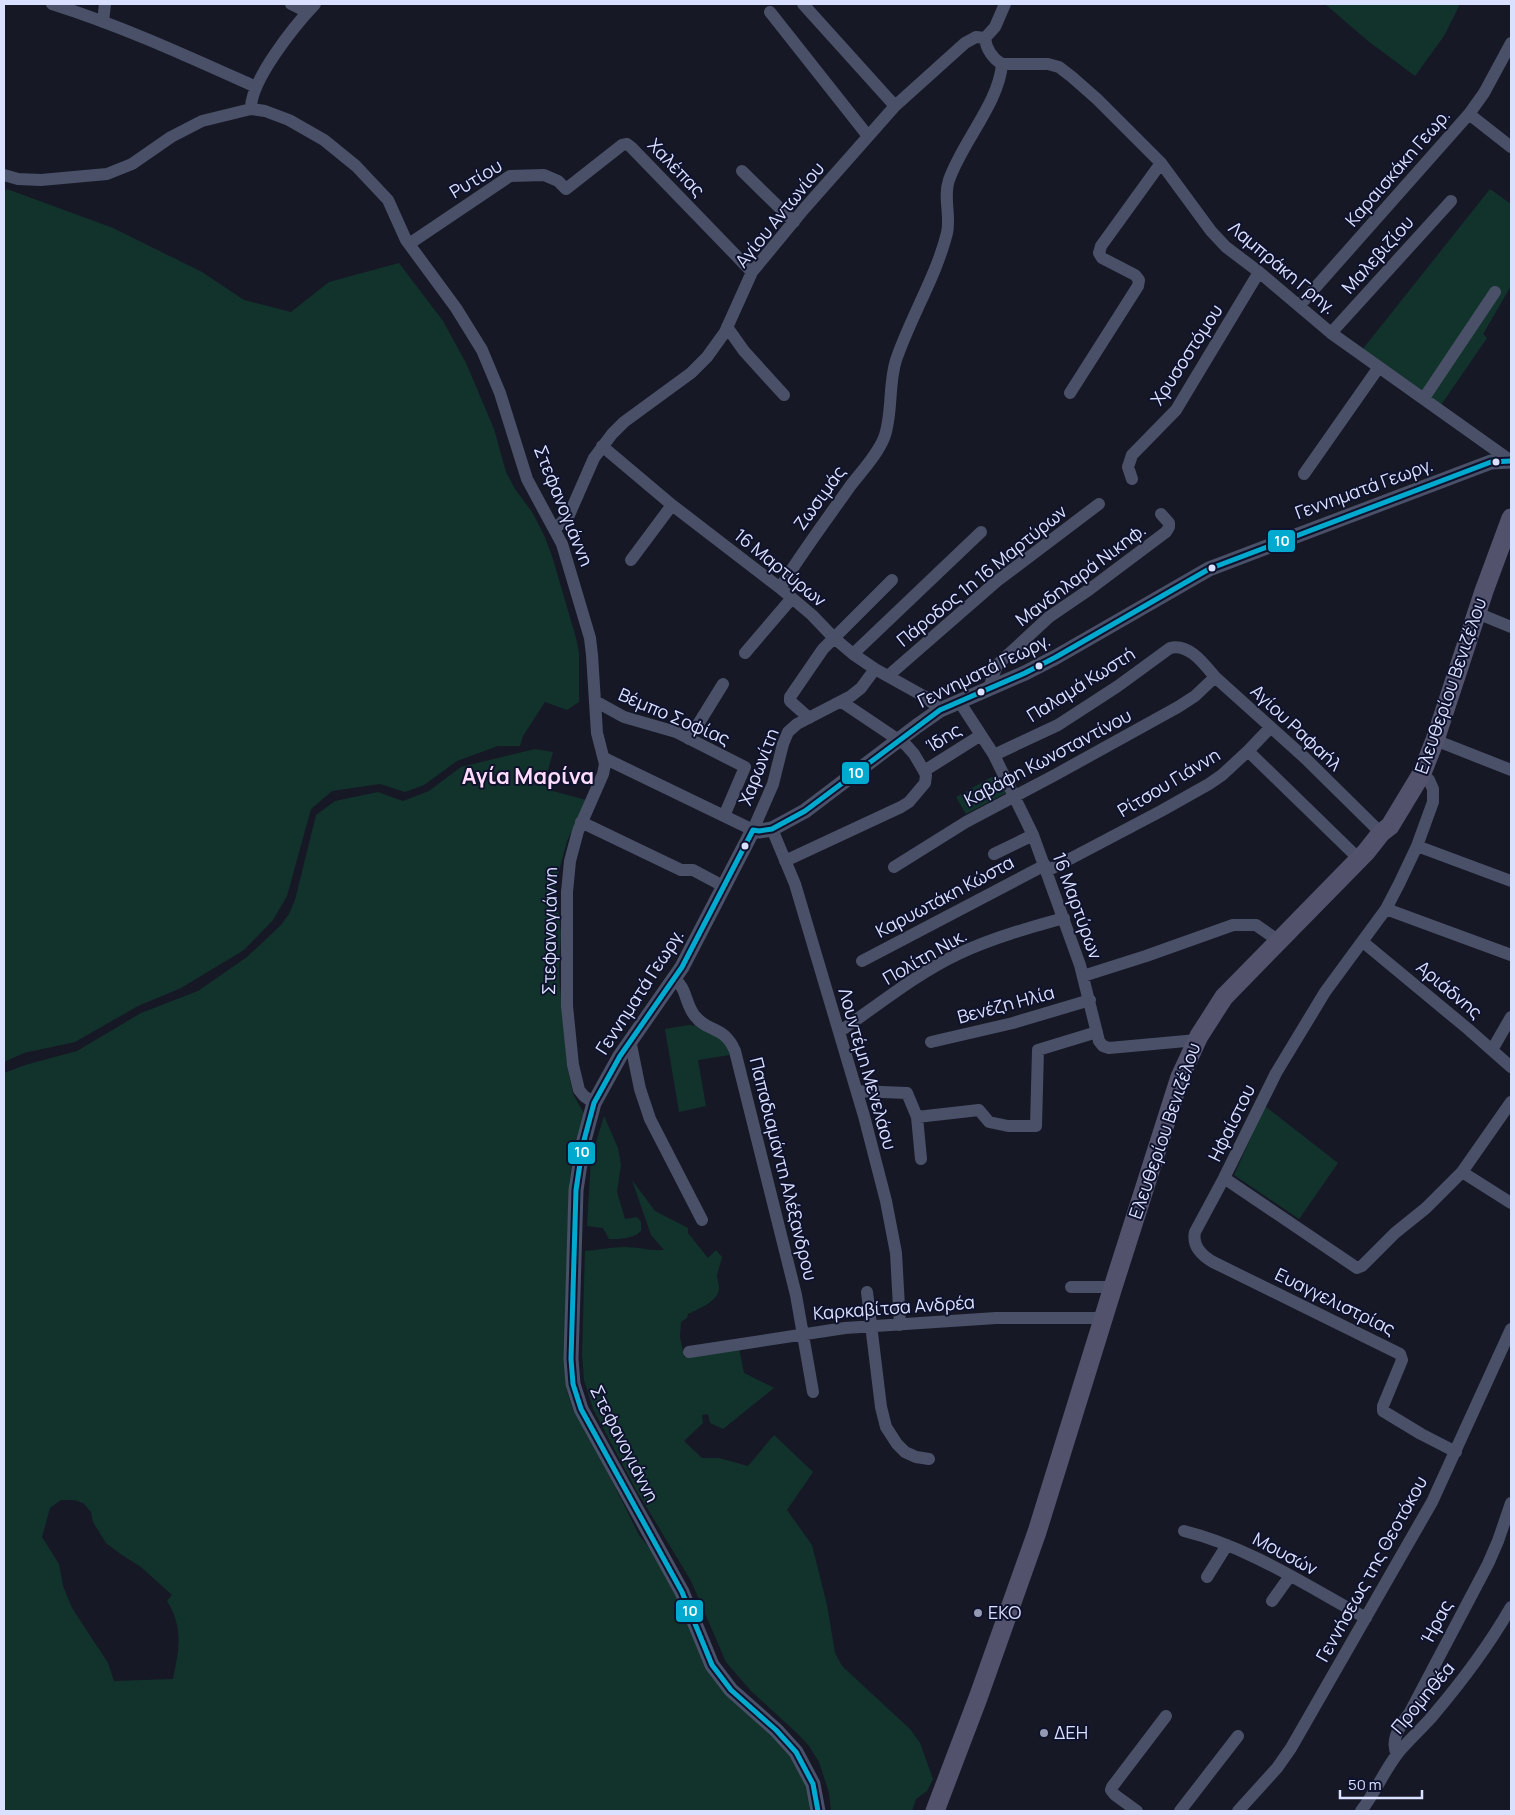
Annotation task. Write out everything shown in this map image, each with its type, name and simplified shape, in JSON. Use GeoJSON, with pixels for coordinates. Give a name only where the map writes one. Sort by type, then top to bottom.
{"type":"FeatureCollection","features":[{"type":"Feature","properties":{"kind":"main road","name":"Ελευθερίου Βενιζέλου"},"geometry":{"type":"LineString","coordinates":[[935,1811],[978,1698],[1037,1532],[1180,1077],[1204,1026],[1224,997],[1359,859],[1381,833],[1390,826],[1398,814],[1422,773],[1436,740],[1477,612],[1511,518]]}},
{"type":"Feature","properties":{"kind":"street"},"geometry":{"type":"LineString","coordinates":[[52,4],[90,16],[256,87]]}},
{"type":"Feature","properties":{"kind":"street"},"geometry":{"type":"LineString","coordinates":[[102,22],[105,4]]}},
{"type":"Feature","properties":{"kind":"street"},"geometry":{"type":"LineString","coordinates":[[4,175],[18,179],[41,180],[107,174],[132,164],[170,137],[202,121],[251,110],[256,87],[287,38],[311,8],[291,4]]}},
{"type":"Feature","properties":{"kind":"street"},"geometry":{"type":"LineString","coordinates":[[803,4],[895,106]]}},
{"type":"Feature","properties":{"kind":"street"},"geometry":{"type":"LineString","coordinates":[[1002,64],[992,54],[985,38],[995,27],[1005,4]]}},
{"type":"Feature","properties":{"kind":"street"},"geometry":{"type":"LineString","coordinates":[[770,12],[868,136]]}},
{"type":"Feature","properties":{"kind":"street","name":"Αγίου Αντωνίου"},"geometry":{"type":"LineString","coordinates":[[555,529],[569,515],[594,458],[602,446],[624,422],[696,368],[715,348],[727,327],[752,272],[868,136],[895,106],[964,43],[976,37],[985,38]]}},
{"type":"Feature","properties":{"kind":"street","name":"Καραισκάκη Γεωρ."},"geometry":{"type":"LineString","coordinates":[[1299,306],[1469,114],[1484,93],[1511,43]]}},
{"type":"Feature","properties":{"kind":"street","name":"Λαμπράκη Γρηγ."},"geometry":{"type":"LineString","coordinates":[[1002,64],[1048,64],[1061,69],[1088,90],[1161,163],[1216,237],[1331,333],[1511,461]]}},
{"type":"Feature","properties":{"kind":"street","name":"Ζωσιμάς"},"geometry":{"type":"LineString","coordinates":[[780,588],[799,557],[883,440],[896,362],[906,332],[942,252],[948,230],[947,189],[950,178],[963,149],[988,104],[999,79],[1002,64]]}},
{"type":"Feature","properties":{"kind":"street","name":"Στεφανογιάννη"},"geometry":{"type":"LineString","coordinates":[[251,110],[265,111],[289,120],[324,140],[346,157],[388,200],[409,244],[456,308],[482,350],[500,393],[527,479],[555,529],[565,552],[590,638],[598,740],[604,758],[604,770],[581,822],[570,861],[567,892],[567,1006],[575,1075],[581,1093],[594,1104],[583,1144],[576,1199],[571,1360],[576,1396],[592,1430],[682,1592],[712,1665],[726,1685],[782,1736],[796,1752],[813,1784],[818,1811]]}},
{"type":"Feature","properties":{"kind":"street"},"geometry":{"type":"LineString","coordinates":[[1469,114],[1511,147]]}},
{"type":"Feature","properties":{"kind":"street","name":"Χαλέπας"},"geometry":{"type":"LineString","coordinates":[[566,189],[622,145],[627,144],[752,272]]}},
{"type":"Feature","properties":{"kind":"street"},"geometry":{"type":"LineString","coordinates":[[1070,393],[1138,286],[1138,280],[1135,276],[1102,258],[1099,253],[1101,246],[1161,163]]}},
{"type":"Feature","properties":{"kind":"street"},"geometry":{"type":"LineString","coordinates":[[742,171],[794,222]]}},
{"type":"Feature","properties":{"kind":"street","name":"Ρυτίου"},"geometry":{"type":"LineString","coordinates":[[409,244],[510,176],[544,175],[558,181],[566,189]]}},
{"type":"Feature","properties":{"kind":"street","name":"Μαλεβιζίου"},"geometry":{"type":"LineString","coordinates":[[1331,333],[1451,201]]}},
{"type":"Feature","properties":{"kind":"street","name":"Χρυσοστόμου"},"geometry":{"type":"LineString","coordinates":[[1132,479],[1128,467],[1132,455],[1176,410],[1259,272]]}},
{"type":"Feature","properties":{"kind":"street"},"geometry":{"type":"LineString","coordinates":[[1424,398],[1495,292]]}},
{"type":"Feature","properties":{"kind":"street"},"geometry":{"type":"LineString","coordinates":[[727,327],[744,351],[784,395]]}},
{"type":"Feature","properties":{"kind":"street"},"geometry":{"type":"LineString","coordinates":[[1304,474],[1380,367]]}},
{"type":"Feature","properties":{"kind":"street","name":"16 Μαρτύρων"},"geometry":{"type":"LineString","coordinates":[[602,446],[672,505],[780,588],[853,654],[875,669],[927,698],[940,710]]}},
{"type":"Feature","properties":{"kind":"street","name":"Γεννηματά Γεωργ."},"geometry":{"type":"LineString","coordinates":[[594,1104],[603,1084],[630,1040],[682,967],[753,830],[772,829],[813,805],[940,710],[1017,677],[1056,657],[1209,568],[1473,468],[1492,462],[1511,461]]}},
{"type":"Feature","properties":{"kind":"street","name":"Πάροδος 1η 16 Μαρτύρων"},"geometry":{"type":"LineString","coordinates":[[888,676],[997,581],[1099,504]]}},
{"type":"Feature","properties":{"kind":"street"},"geometry":{"type":"LineString","coordinates":[[631,560],[672,505]]}},
{"type":"Feature","properties":{"kind":"street","name":"Μανδηλαρά Νικηφ."},"geometry":{"type":"LineString","coordinates":[[989,688],[997,665],[1049,617],[1166,532],[1169,523],[1161,514]]}},
{"type":"Feature","properties":{"kind":"street"},"geometry":{"type":"LineString","coordinates":[[853,654],[980,532]]}},
{"type":"Feature","properties":{"kind":"street"},"geometry":{"type":"LineString","coordinates":[[809,718],[790,699],[817,657],[892,580]]}},
{"type":"Feature","properties":{"kind":"street"},"geometry":{"type":"LineString","coordinates":[[744,653],[792,598]]}},
{"type":"Feature","properties":{"kind":"street"},"geometry":{"type":"LineString","coordinates":[[1477,612],[1511,627]]}},
{"type":"Feature","properties":{"kind":"street","name":"Παλαμά Κωστή"},"geometry":{"type":"LineString","coordinates":[[994,755],[1072,716],[1170,648],[1180,647],[1186,649]]}},
{"type":"Feature","properties":{"kind":"street","name":"Αγίου Ραφαήλ"},"geometry":{"type":"LineString","coordinates":[[1186,649],[1270,728],[1305,758],[1381,833]]}},
{"type":"Feature","properties":{"kind":"street","name":"Χαρωνίτη"},"geometry":{"type":"LineString","coordinates":[[753,830],[773,784],[788,732],[797,724],[842,702],[861,688],[875,669]]}},
{"type":"Feature","properties":{"kind":"street","name":"Καβάφη Κωνσταντίνου"},"geometry":{"type":"LineString","coordinates":[[894,867],[966,822],[1178,707],[1194,696],[1215,677]]}},
{"type":"Feature","properties":{"kind":"street"},"geometry":{"type":"LineString","coordinates":[[690,739],[723,684]]}},
{"type":"Feature","properties":{"kind":"street","name":"Βέμπο Σοφίας"},"geometry":{"type":"LineString","coordinates":[[595,701],[624,717],[676,732],[745,767],[724,816]]}},
{"type":"Feature","properties":{"kind":"street","name":"16 Μαρτύρων"},"geometry":{"type":"LineString","coordinates":[[959,701],[994,755],[1033,835],[1083,976],[1097,1032]]}},
{"type":"Feature","properties":{"kind":"street"},"geometry":{"type":"LineString","coordinates":[[842,702],[900,739],[910,748],[925,775]]}},
{"type":"Feature","properties":{"kind":"street","name":"Ρίτσου Γιάννη"},"geometry":{"type":"LineString","coordinates":[[1046,868],[1162,811],[1209,784],[1222,775],[1270,728]]}},
{"type":"Feature","properties":{"kind":"street","name":"Ίδης"},"geometry":{"type":"LineString","coordinates":[[785,861],[900,808],[925,783],[925,775],[982,735]]}},
{"type":"Feature","properties":{"kind":"street"},"geometry":{"type":"LineString","coordinates":[[1436,740],[1511,770]]}},
{"type":"Feature","properties":{"kind":"street"},"geometry":{"type":"LineString","coordinates":[[1248,751],[1359,859]]}},
{"type":"Feature","properties":{"kind":"street"},"geometry":{"type":"LineString","coordinates":[[604,758],[753,830]]}},
{"type":"Feature","properties":{"kind":"street","name":"Ηφαίστου"},"geometry":{"type":"LineString","coordinates":[[1422,773],[1429,780],[1433,789],[1433,802],[1417,846],[1386,909],[1325,992],[1276,1072],[1224,1178],[1357,1268],[1362,1266],[1395,1233],[1426,1208],[1462,1172],[1511,1102]]}},
{"type":"Feature","properties":{"kind":"street"},"geometry":{"type":"LineString","coordinates":[[581,822],[681,870],[693,870],[725,887]]}},
{"type":"Feature","properties":{"kind":"street","name":"Λουντέμη Μενελάου"},"geometry":{"type":"LineString","coordinates":[[772,829],[795,884],[857,1091],[886,1201],[896,1253],[900,1325]]}},
{"type":"Feature","properties":{"kind":"street"},"geometry":{"type":"LineString","coordinates":[[994,854],[1033,835]]}},
{"type":"Feature","properties":{"kind":"street"},"geometry":{"type":"LineString","coordinates":[[1417,846],[1511,881]]}},
{"type":"Feature","properties":{"kind":"street","name":"Καρυωτάκη Κώστα"},"geometry":{"type":"LineString","coordinates":[[862,961],[1046,868]]}},
{"type":"Feature","properties":{"kind":"street"},"geometry":{"type":"LineString","coordinates":[[1386,909],[1511,955]]}},
{"type":"Feature","properties":{"kind":"street","name":"Πολίτη Νικ."},"geometry":{"type":"LineString","coordinates":[[839,1032],[929,970],[959,954],[1004,935],[1064,918]]}},
{"type":"Feature","properties":{"kind":"street"},"geometry":{"type":"LineString","coordinates":[[1083,976],[1154,954],[1233,925],[1256,925],[1279,941]]}},
{"type":"Feature","properties":{"kind":"street","name":"Αριάδνης"},"geometry":{"type":"LineString","coordinates":[[1363,942],[1511,1067]]}},
{"type":"Feature","properties":{"kind":"street","name":"Παπαδιαμάντη Αλέξανδρου"},"geometry":{"type":"LineString","coordinates":[[674,978],[681,985],[695,1017],[702,1023],[724,1034],[735,1051],[792,1276],[804,1333],[813,1392]]}},
{"type":"Feature","properties":{"kind":"street","name":"Βενέζη Ηλία"},"geometry":{"type":"LineString","coordinates":[[930,1042],[1007,1024],[1090,1000]]}},
{"type":"Feature","properties":{"kind":"street"},"geometry":{"type":"LineString","coordinates":[[1492,1050],[1511,1017]]}},
{"type":"Feature","properties":{"kind":"street"},"geometry":{"type":"LineString","coordinates":[[917,1117],[978,1110],[989,1122],[1008,1126],[1036,1126],[1038,1050],[1097,1032],[1099,1041],[1103,1046],[1109,1048],[1197,1040]]}},
{"type":"Feature","properties":{"kind":"street"},"geometry":{"type":"LineString","coordinates":[[630,1040],[640,1089],[650,1119],[702,1220]]}},
{"type":"Feature","properties":{"kind":"street"},"geometry":{"type":"LineString","coordinates":[[857,1091],[907,1093],[917,1117],[921,1159]]}},
{"type":"Feature","properties":{"kind":"street"},"geometry":{"type":"LineString","coordinates":[[1462,1172],[1511,1203]]}},
{"type":"Feature","properties":{"kind":"street","name":"Ευαγγελιστρίας"},"geometry":{"type":"LineString","coordinates":[[1224,1178],[1195,1232],[1194,1244],[1201,1254],[1213,1262],[1400,1354],[1402,1360],[1382,1406],[1383,1411],[1456,1452]]}},
{"type":"Feature","properties":{"kind":"street"},"geometry":{"type":"LineString","coordinates":[[1070,1287],[1113,1287]]}},
{"type":"Feature","properties":{"kind":"street"},"geometry":{"type":"LineString","coordinates":[[867,1292],[881,1407],[886,1427],[897,1444],[905,1452],[916,1457],[929,1459]]}},
{"type":"Feature","properties":{"kind":"street","name":"Καρκαβίτσα Ανδρέα"},"geometry":{"type":"LineString","coordinates":[[689,1352],[804,1333],[870,1326],[996,1318],[1103,1318]]}},
{"type":"Feature","properties":{"kind":"street","name":"Γεννήσεως της Θεοτόκου"},"geometry":{"type":"LineString","coordinates":[[1238,1811],[1287,1755],[1432,1502],[1511,1329]]}},
{"type":"Feature","properties":{"kind":"street","name":"Ήρας"},"geometry":{"type":"LineString","coordinates":[[1397,1754],[1394,1744],[1397,1732],[1410,1712],[1488,1564],[1498,1542],[1511,1503]]}},
{"type":"Feature","properties":{"kind":"street","name":"Μουσών"},"geometry":{"type":"LineString","coordinates":[[1184,1531],[1251,1554],[1366,1618]]}},
{"type":"Feature","properties":{"kind":"street"},"geometry":{"type":"LineString","coordinates":[[1208,1577],[1227,1545]]}},
{"type":"Feature","properties":{"kind":"street"},"geometry":{"type":"LineString","coordinates":[[1272,1601],[1290,1576]]}},
{"type":"Feature","properties":{"kind":"street","name":"Προμηθέα"},"geometry":{"type":"LineString","coordinates":[[1361,1811],[1397,1754],[1430,1718],[1468,1671],[1494,1637],[1510,1611]]}},
{"type":"Feature","properties":{"kind":"street"},"geometry":{"type":"LineString","coordinates":[[1137,1811],[1111,1790],[1166,1716]]}},
{"type":"Feature","properties":{"kind":"street"},"geometry":{"type":"LineString","coordinates":[[1180,1811],[1238,1736]]}},
{"type":"Feature","properties":{"kind":"green space"},"geometry":{"type":"Polygon","coordinates":[[[1325,4],[1460,4],[1444,36],[1415,76],[1368,41],[1325,4]]]}},
{"type":"Feature","properties":{"kind":"green space"},"geometry":{"type":"Polygon","coordinates":[[[7,189],[113,228],[202,272],[244,300],[291,312],[329,282],[399,263],[443,321],[466,363],[494,429],[506,472],[515,489],[532,512],[544,535],[576,638],[579,653],[579,702],[567,710],[545,702],[523,736],[520,746],[498,746],[457,761],[424,785],[405,792],[380,784],[332,791],[311,809],[287,896],[273,920],[244,950],[181,988],[138,1006],[75,1042],[24,1053],[4,1062],[4,192],[7,189]]]}},
{"type":"Feature","properties":{"kind":"green space"},"geometry":{"type":"Polygon","coordinates":[[[1490,189],[1511,204],[1511,286],[1483,334],[1487,338],[1441,405],[1362,350],[1490,189]]]}},
{"type":"Feature","properties":{"kind":"green space"},"geometry":{"type":"Polygon","coordinates":[[[535,749],[553,752],[544,785],[549,790],[586,800],[567,841],[555,886],[561,933],[559,974],[567,1066],[573,1094],[585,1115],[574,1147],[569,1184],[565,1326],[566,1388],[573,1410],[595,1447],[639,1535],[671,1582],[696,1637],[787,1749],[806,1782],[812,1811],[4,1811],[4,1073],[25,1065],[77,1051],[141,1013],[198,991],[247,957],[281,925],[289,914],[295,900],[316,815],[335,801],[378,792],[403,801],[429,791],[461,767],[535,749]],[[61,1500],[50,1508],[42,1537],[59,1564],[63,1586],[72,1608],[108,1663],[114,1681],[173,1679],[179,1639],[176,1620],[167,1601],[172,1595],[141,1567],[106,1543],[93,1522],[91,1512],[83,1503],[74,1500],[61,1500]]]}},
{"type":"Feature","properties":{"kind":"green space"},"geometry":{"type":"Polygon","coordinates":[[[997,774],[1006,793],[966,814],[956,797],[997,774]]]}},
{"type":"Feature","properties":{"kind":"green space"},"geometry":{"type":"Polygon","coordinates":[[[689,1025],[700,1026],[727,1044],[730,1055],[698,1060],[706,1106],[679,1112],[665,1029],[689,1025]]]}},
{"type":"Feature","properties":{"kind":"green space"},"geometry":{"type":"Polygon","coordinates":[[[1265,1106],[1338,1163],[1299,1219],[1234,1175],[1265,1106]]]}},
{"type":"Feature","properties":{"kind":"green space"},"geometry":{"type":"Polygon","coordinates":[[[604,1116],[618,1148],[621,1165],[617,1192],[625,1219],[637,1217],[641,1222],[641,1231],[634,1236],[626,1238],[609,1239],[603,1228],[587,1226],[591,1159],[604,1116]]]}},
{"type":"Feature","properties":{"kind":"green space"},"geometry":{"type":"Polygon","coordinates":[[[632,1180],[655,1211],[688,1228],[688,1233],[708,1258],[716,1250],[722,1257],[717,1276],[719,1287],[716,1296],[708,1304],[688,1314],[687,1318],[681,1322],[680,1337],[684,1357],[739,1348],[744,1373],[774,1388],[723,1429],[710,1423],[708,1414],[702,1415],[703,1423],[684,1441],[702,1458],[719,1458],[748,1466],[774,1435],[813,1472],[787,1510],[812,1545],[827,1605],[835,1653],[842,1666],[910,1729],[920,1743],[933,1779],[927,1791],[916,1799],[912,1811],[831,1811],[829,1793],[819,1762],[799,1735],[751,1691],[726,1662],[691,1581],[635,1488],[593,1409],[584,1380],[582,1355],[585,1251],[615,1247],[664,1250],[651,1235],[632,1180]]]}},
{"type":"Feature","properties":{"kind":"transit line","name":"10"},"geometry":{"type":"LineString","coordinates":[[818,1811],[813,1784],[796,1752],[776,1730],[731,1690],[712,1665],[682,1592],[581,1409],[573,1384],[571,1359],[576,1190],[583,1144],[594,1103],[620,1056],[682,967],[753,830],[772,829],[805,811],[940,710],[1025,673],[1056,657],[1209,569],[1491,462],[1511,461]]}},
{"type":"Feature","properties":{"kind":"place","name":"EKO"},"geometry":{"type":"Point","coordinates":[978,1613]}},
{"type":"Feature","properties":{"kind":"place","name":"ΔΕΗ"},"geometry":{"type":"Point","coordinates":[1044,1733]}},
{"type":"Feature","properties":{"kind":"district","name":"Αγία Μαρίνα"},"geometry":{"type":"Point","coordinates":[528,776]}}]}
